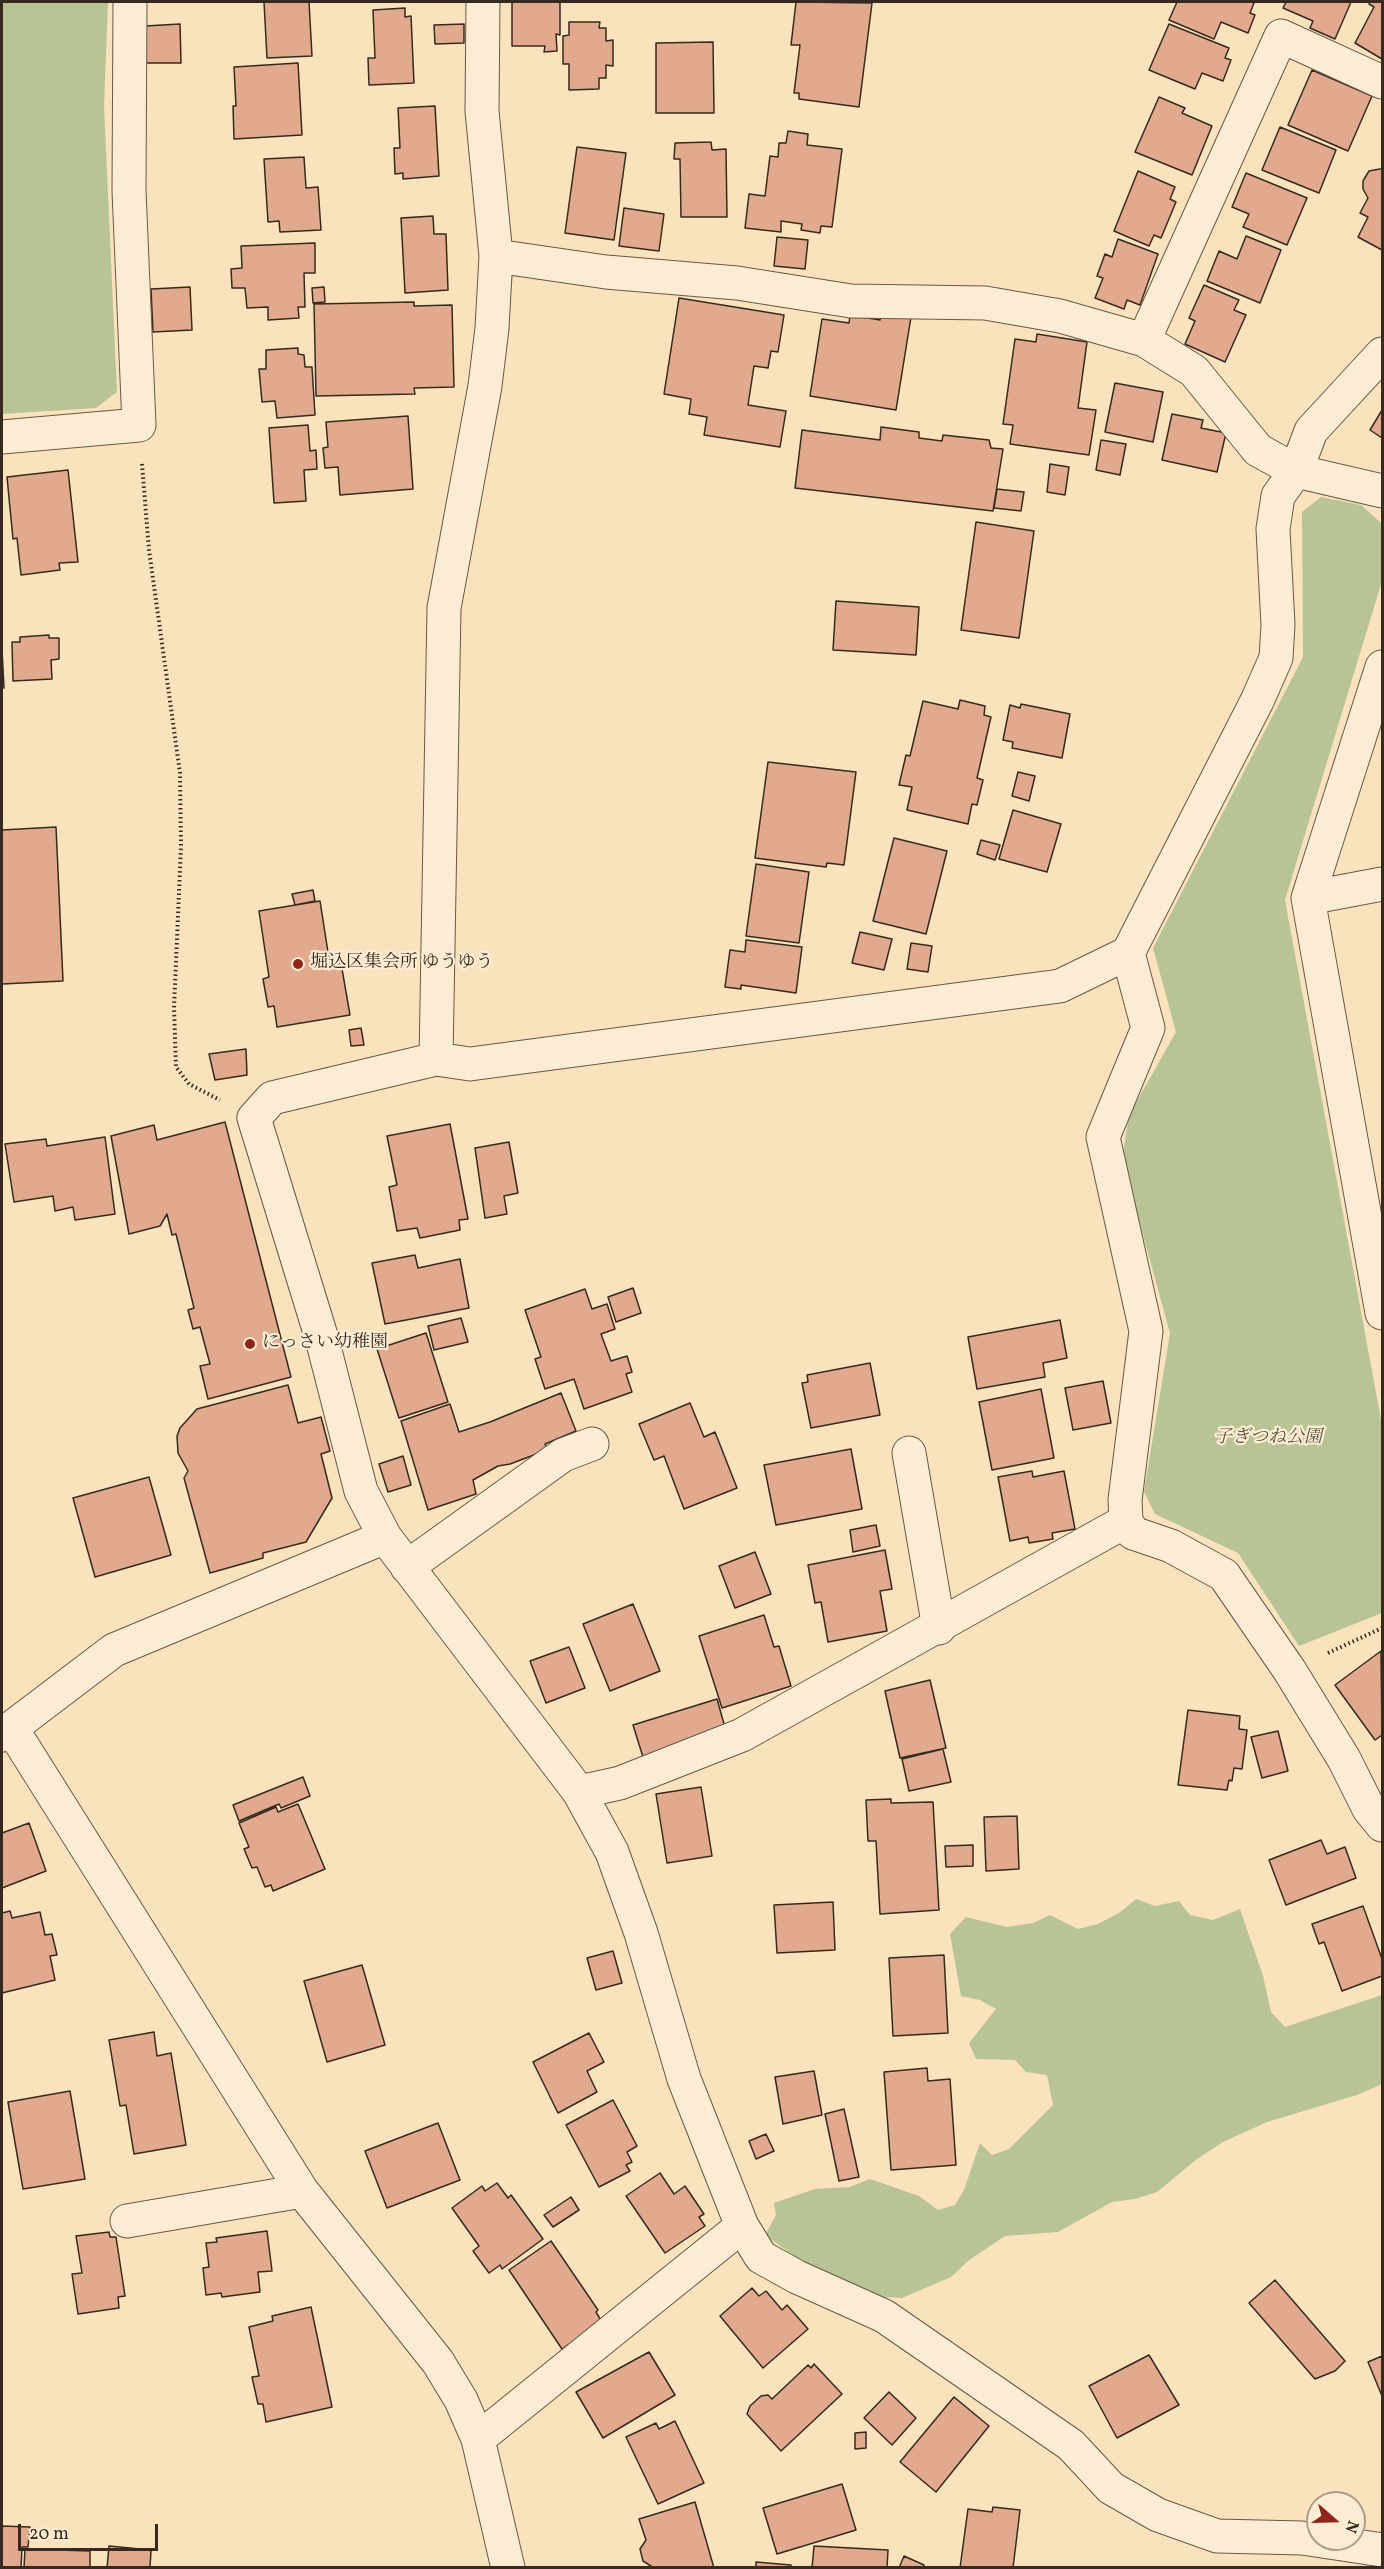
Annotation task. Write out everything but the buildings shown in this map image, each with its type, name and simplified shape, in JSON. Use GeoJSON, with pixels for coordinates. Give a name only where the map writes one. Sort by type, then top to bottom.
{"type":"FeatureCollection","features":[{"type":"Feature","properties":{"kind":"street"},"geometry":{"type":"LineString","coordinates":[[2,436],[139,425],[129,191],[130,2]]}},
{"type":"Feature","properties":{"kind":"street"},"geometry":{"type":"LineString","coordinates":[[436,1059],[444,608],[485,386],[492,328],[496,256],[482,111],[483,2]]}},
{"type":"Feature","properties":{"kind":"street"},"geometry":{"type":"LineString","coordinates":[[1144,340],[1281,36],[1383,82]]}},
{"type":"Feature","properties":{"kind":"street"},"geometry":{"type":"LineString","coordinates":[[496,256],[606,272],[737,283],[851,301],[985,303],[1060,316],[1144,340],[1194,371],[1258,450],[1296,471],[1383,491]]}},
{"type":"Feature","properties":{"kind":"street"},"geometry":{"type":"LineString","coordinates":[[1383,354],[1311,431],[1296,471],[1278,496],[1273,529],[1278,625],[1276,658],[1252,711],[1128,953],[1060,986],[471,1064],[436,1059],[272,1098],[254,1118],[322,1339],[361,1491],[385,1537],[579,1792],[612,1852],[641,1933],[684,2079],[742,2226],[761,2257],[797,2277],[884,2316],[1071,2445],[1111,2488],[1158,2515],[1217,2536],[1302,2538],[1383,2550]]}},
{"type":"Feature","properties":{"kind":"street"},"geometry":{"type":"LineString","coordinates":[[1381,1303],[1308,898],[1383,667]]}},
{"type":"Feature","properties":{"kind":"street"},"geometry":{"type":"LineString","coordinates":[[1308,898],[1383,884]]}},
{"type":"Feature","properties":{"kind":"street"},"geometry":{"type":"LineString","coordinates":[[1128,953],[1148,1028],[1103,1137],[1146,1331],[1126,1491],[1126,1521],[1133,1533],[1171,1546],[1224,1575],[1290,1671],[1344,1759],[1369,1809],[1383,1825]]}},
{"type":"Feature","properties":{"kind":"street"},"geometry":{"type":"LineString","coordinates":[[407,1567],[563,1455],[592,1444]]}},
{"type":"Feature","properties":{"kind":"street"},"geometry":{"type":"LineString","coordinates":[[909,1453],[939,1628]]}},
{"type":"Feature","properties":{"kind":"street"},"geometry":{"type":"LineString","coordinates":[[579,1792],[620,1783],[742,1735],[939,1628],[1126,1521]]}},
{"type":"Feature","properties":{"kind":"street"},"geometry":{"type":"LineString","coordinates":[[385,1537],[114,1650],[7,1732],[302,2191],[438,2362],[461,2400],[478,2439],[508,2568]]}},
{"type":"Feature","properties":{"kind":"street"},"geometry":{"type":"LineString","coordinates":[[127,2221],[302,2191]]}},
{"type":"Feature","properties":{"kind":"street"},"geometry":{"type":"LineString","coordinates":[[478,2439],[742,2226]]}},
{"type":"Feature","properties":{"kind":"path"},"geometry":{"type":"LineString","coordinates":[[139,425],[149,550],[180,773],[181,846],[174,1008],[176,1067],[189,1084],[254,1118]]}},
{"type":"Feature","properties":{"kind":"path"},"geometry":{"type":"LineString","coordinates":[[1290,1671],[1383,1628]]}},
{"type":"Feature","properties":{"kind":"green space"},"geometry":{"type":"Polygon","coordinates":[[[2,2],[108,2],[104,106],[117,392],[96,408],[2,414],[2,2]]]}},
{"type":"Feature","properties":{"kind":"green space","name":"子ぎつね公園"},"geometry":{"type":"Polygon","coordinates":[[[1321,497],[1361,505],[1382,524],[1382,581],[1285,900],[1382,1425],[1382,1613],[1299,1646],[1238,1553],[1155,1514],[1144,1492],[1170,1333],[1122,1159],[1129,1115],[1176,1032],[1153,948],[1303,657],[1302,512],[1321,497]]]}},
{"type":"Feature","properties":{"kind":"green space"},"geometry":{"type":"Polygon","coordinates":[[[1136,1899],[1155,1906],[1179,1901],[1190,1915],[1213,1920],[1240,1909],[1263,1976],[1271,2012],[1285,2027],[1382,1995],[1382,2084],[1357,2095],[1267,2122],[1223,2142],[1197,2159],[1157,2192],[1135,2199],[1112,2202],[1058,2232],[1005,2236],[968,2261],[951,2277],[902,2298],[883,2297],[800,2260],[765,2235],[776,2215],[774,2203],[815,2189],[849,2187],[870,2179],[919,2196],[938,2210],[955,2205],[964,2190],[980,2143],[992,2155],[1009,2149],[1053,2105],[1047,2075],[1026,2072],[1015,2060],[976,2059],[969,2043],[996,2009],[980,2000],[961,1996],[950,1934],[966,1917],[1007,1927],[1033,1923],[1050,1915],[1078,1929],[1098,1924],[1119,1913],[1136,1899]]]}},
{"type":"Feature","properties":{"kind":"place","name":"堀込区集会所 ゆうゆう"},"geometry":{"type":"Point","coordinates":[298,964]}},
{"type":"Feature","properties":{"kind":"place","name":"にっさい幼稚園"},"geometry":{"type":"Point","coordinates":[250,1344]}}]}
